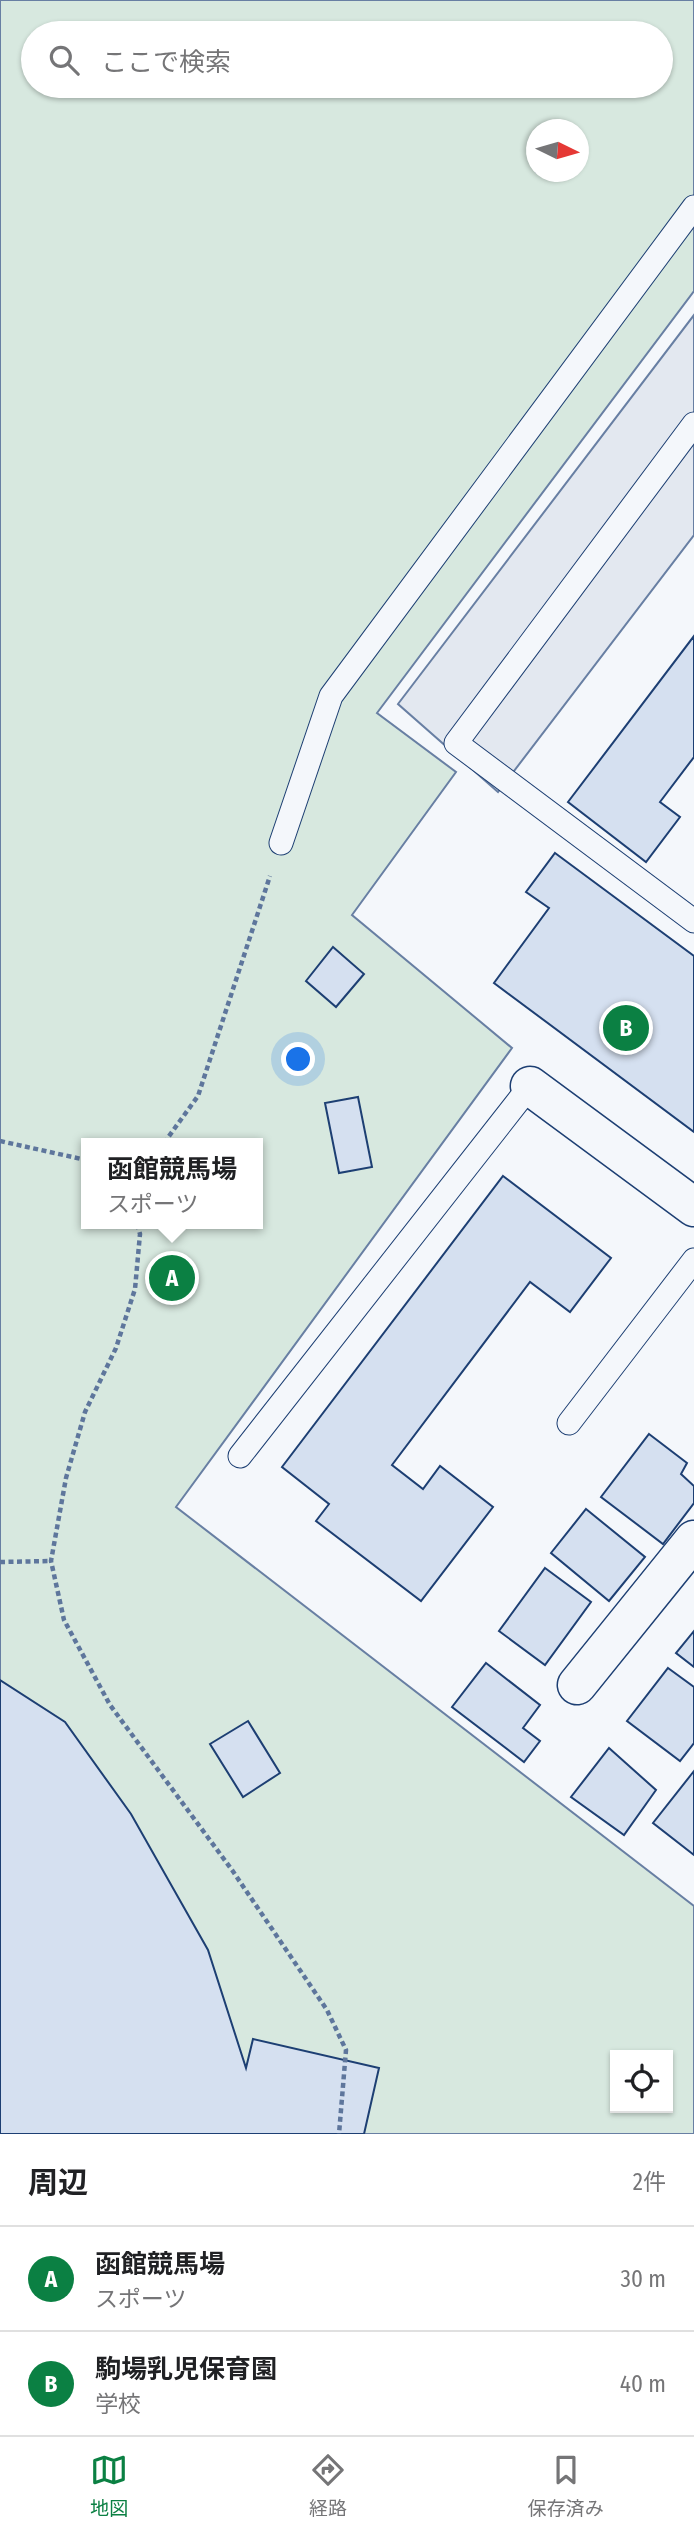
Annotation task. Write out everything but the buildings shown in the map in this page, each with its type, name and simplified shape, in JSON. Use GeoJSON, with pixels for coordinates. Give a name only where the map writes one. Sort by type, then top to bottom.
{"type":"FeatureCollection","features":[{"type":"Feature","properties":{"kind":"street"},"geometry":{"type":"LineString","coordinates":[[530,1086],[694,1207]]}},
{"type":"Feature","properties":{"kind":"street"},"geometry":{"type":"LineString","coordinates":[[578,1685],[694,1540]]}},
{"type":"Feature","properties":{"kind":"lane"},"geometry":{"type":"LineString","coordinates":[[281,844],[331,696],[694,207]]}},
{"type":"Feature","properties":{"kind":"lane"},"geometry":{"type":"LineString","coordinates":[[694,424],[456,743],[694,921]]}},
{"type":"Feature","properties":{"kind":"lane"},"geometry":{"type":"LineString","coordinates":[[240,1457],[530,1086]]}},
{"type":"Feature","properties":{"kind":"lane"},"geometry":{"type":"LineString","coordinates":[[569,1423],[694,1259]]}},
{"type":"Feature","properties":{"kind":"path"},"geometry":{"type":"LineString","coordinates":[[168,1138],[198,1096],[281,844]]}},
{"type":"Feature","properties":{"kind":"path"},"geometry":{"type":"LineString","coordinates":[[0,1141],[81,1159]]}},
{"type":"Feature","properties":{"kind":"path"},"geometry":{"type":"LineString","coordinates":[[138,1229],[135,1289],[116,1348],[85,1412],[66,1478],[51,1561],[64,1620],[110,1705],[232,1870],[327,2010],[346,2050],[339,2134]]}},
{"type":"Feature","properties":{"kind":"path"},"geometry":{"type":"LineString","coordinates":[[0,1562],[51,1561]]}},
{"type":"Feature","properties":{"kind":"shaded area"},"geometry":{"type":"Polygon","coordinates":[[[0,0],[694,0],[694,291],[377,713],[456,772],[352,915],[512,1048],[176,1507],[694,1906],[694,2134],[0,2134],[0,0]]]}},
{"type":"Feature","properties":{"kind":"shaded area"},"geometry":{"type":"Polygon","coordinates":[[[694,315],[694,535],[498,792],[398,704],[694,315]]]}},
{"type":"Feature","properties":{"kind":"place","name":"駒場乳児保育園"},"geometry":{"type":"Point","coordinates":[626,1028]}},
{"type":"Feature","properties":{"kind":"place","name":"函館競馬場"},"geometry":{"type":"Point","coordinates":[172,1278]}}]}
